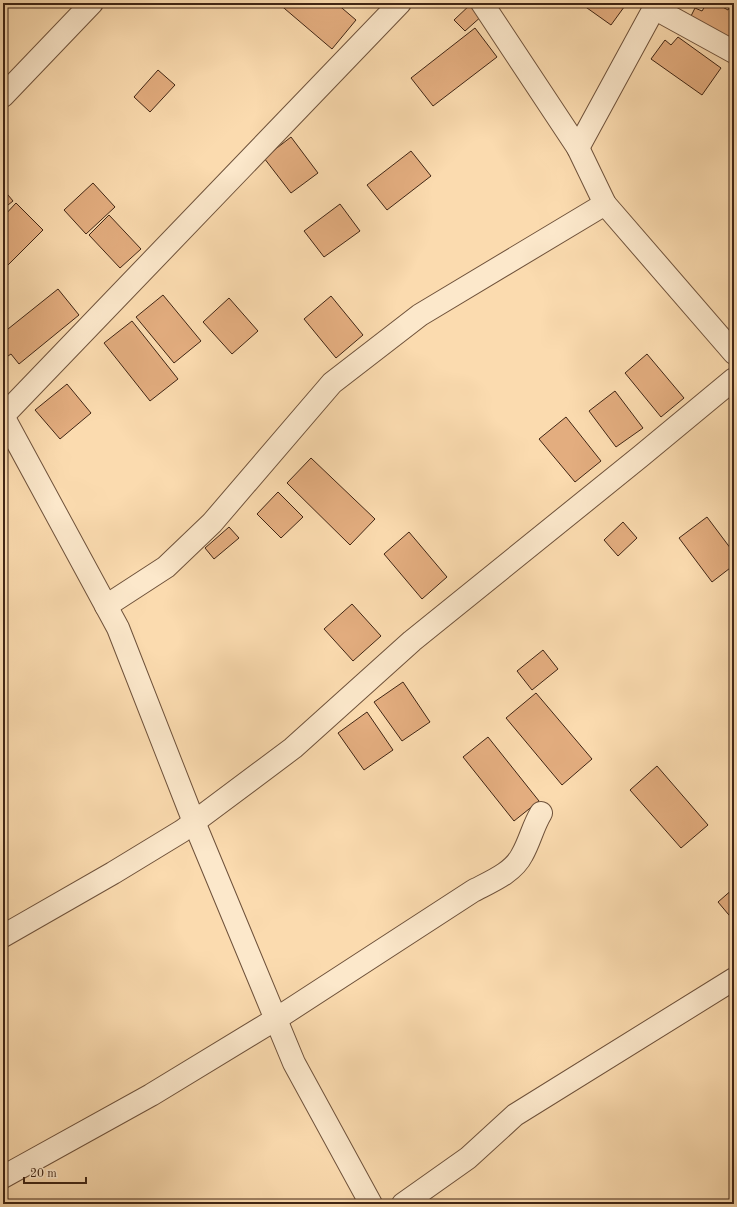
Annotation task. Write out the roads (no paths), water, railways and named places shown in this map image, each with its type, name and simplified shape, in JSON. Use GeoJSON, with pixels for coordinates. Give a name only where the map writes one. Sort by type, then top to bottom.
{"type":"FeatureCollection","features":[{"type":"Feature","properties":{"kind":"street"},"geometry":{"type":"LineString","coordinates":[[7,86],[92,3]]}},
{"type":"Feature","properties":{"kind":"street"},"geometry":{"type":"LineString","coordinates":[[371,1204],[294,1063],[194,822],[118,628],[3,416],[400,3]]}},
{"type":"Feature","properties":{"kind":"street"},"geometry":{"type":"LineString","coordinates":[[482,3],[578,148],[605,204],[734,353]]}},
{"type":"Feature","properties":{"kind":"street"},"geometry":{"type":"LineString","coordinates":[[578,148],[655,6],[734,52]]}},
{"type":"Feature","properties":{"kind":"street"},"geometry":{"type":"LineString","coordinates":[[106,606],[166,567],[212,523],[332,383],[420,315],[605,204]]}},
{"type":"Feature","properties":{"kind":"street"},"geometry":{"type":"LineString","coordinates":[[3,936],[113,873],[182,831],[293,748],[412,641],[734,379]]}},
{"type":"Feature","properties":{"kind":"street"},"geometry":{"type":"LineString","coordinates":[[3,1176],[151,1095],[276,1019],[473,891],[498,878],[512,868],[522,856],[535,823],[541,813]]}},
{"type":"Feature","properties":{"kind":"street"},"geometry":{"type":"LineString","coordinates":[[403,1204],[468,1158],[515,1115],[734,978]]}}]}
